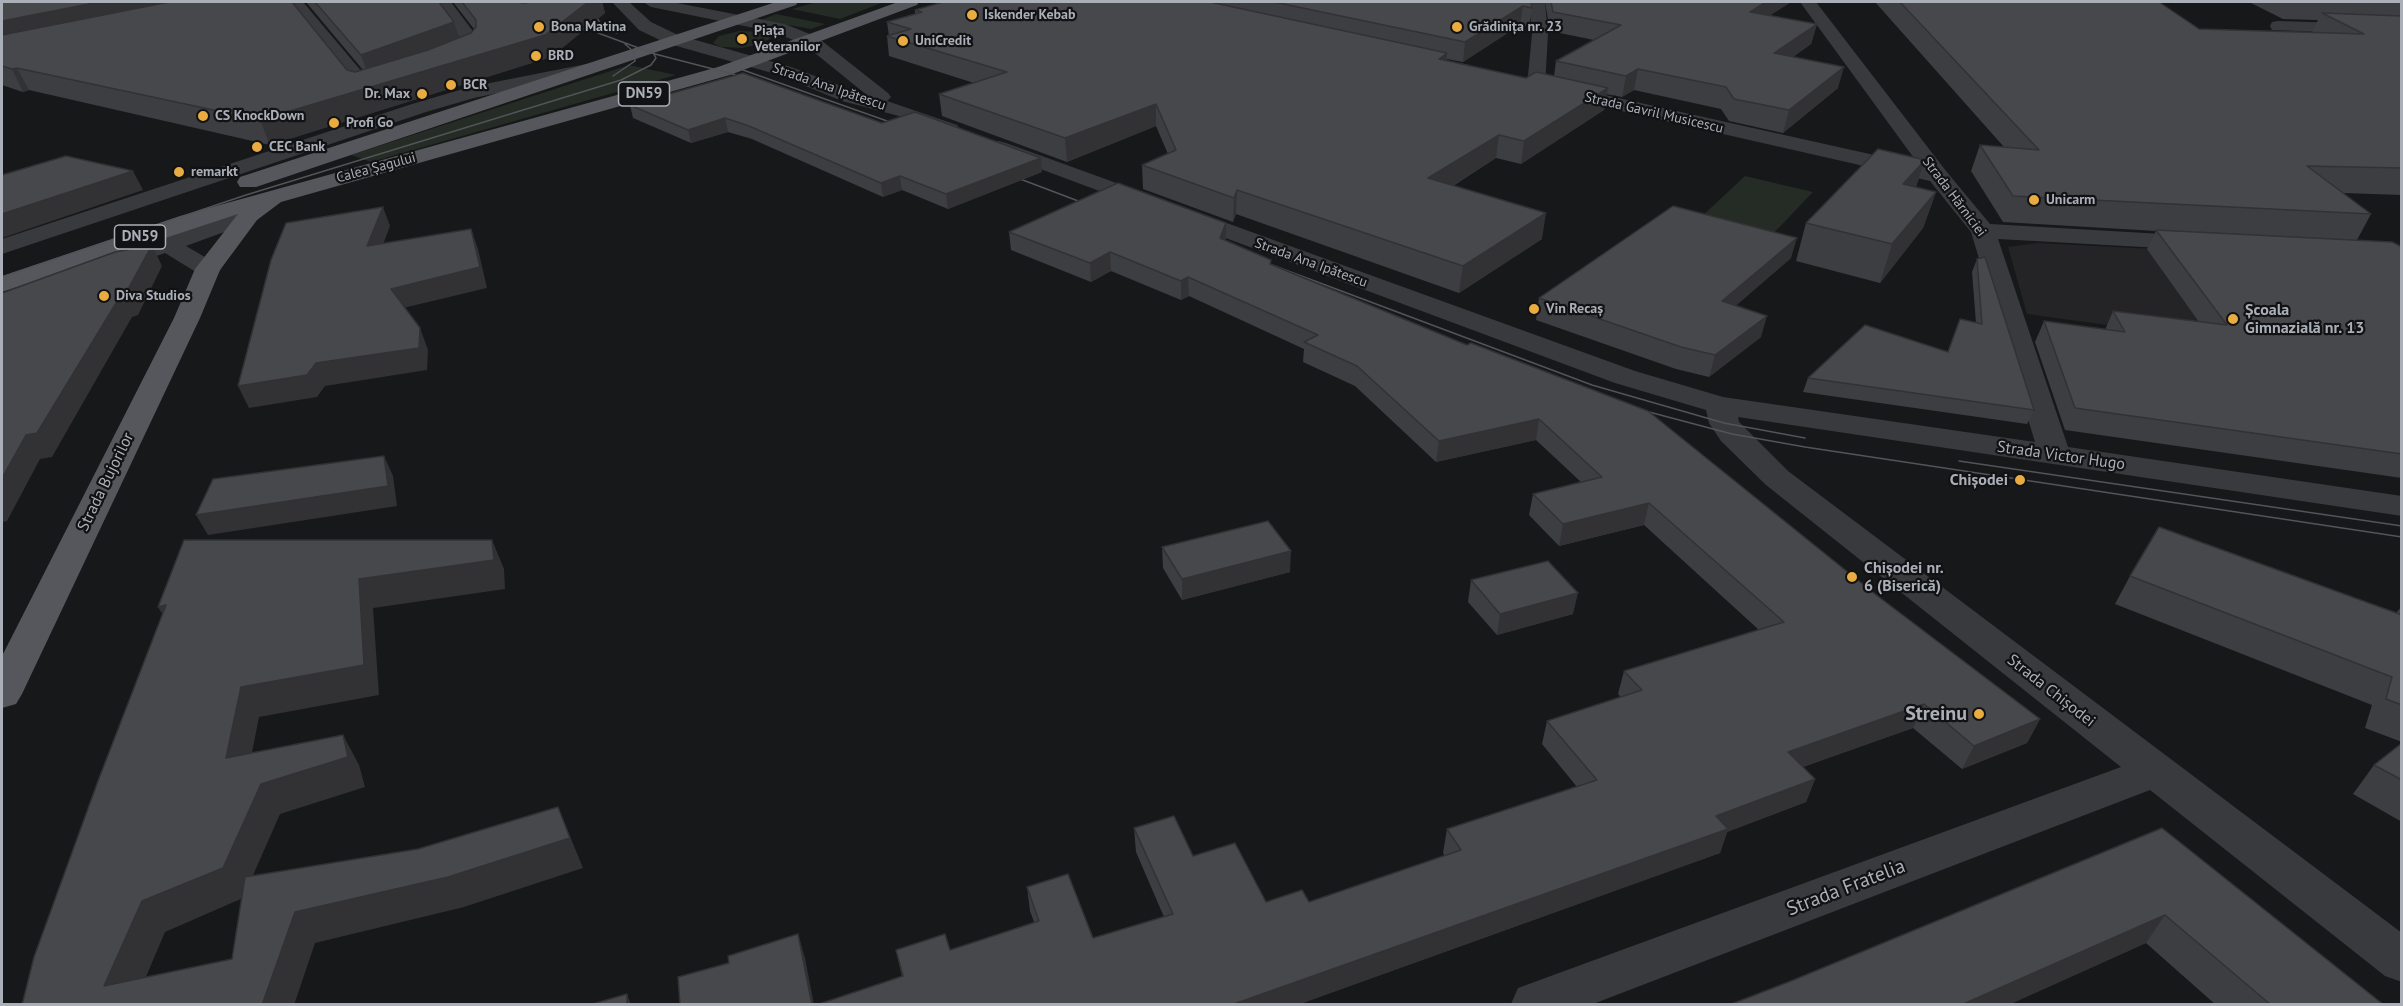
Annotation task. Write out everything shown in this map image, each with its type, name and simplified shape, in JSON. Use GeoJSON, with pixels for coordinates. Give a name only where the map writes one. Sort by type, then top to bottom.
{"type":"FeatureCollection","features":[{"type":"Feature","properties":{"kind":"main road","name":"DN59"},"geometry":{"type":"LineString","coordinates":[[672,39],[790,2]]}},
{"type":"Feature","properties":{"kind":"main road","name":"DN59"},"geometry":{"type":"LineString","coordinates":[[753,62],[911,2]]}},
{"type":"Feature","properties":{"kind":"main road","name":"Calea Șagului"},"geometry":{"type":"LineString","coordinates":[[2,265],[672,39]]}},
{"type":"Feature","properties":{"kind":"main road","name":"Calea Șagului"},"geometry":{"type":"LineString","coordinates":[[2,284],[188,221],[753,62]]}},
{"type":"Feature","properties":{"kind":"main road","name":"Strada Bujorilor"},"geometry":{"type":"LineString","coordinates":[[2,694],[187,318],[208,269],[249,215],[280,194]]}},
{"type":"Feature","properties":{"kind":"street"},"geometry":{"type":"LineString","coordinates":[[295,2],[364,87],[407,73]]}},
{"type":"Feature","properties":{"kind":"street"},"geometry":{"type":"LineString","coordinates":[[429,66],[471,48],[472,42],[443,2]]}},
{"type":"Feature","properties":{"kind":"street"},"geometry":{"type":"LineString","coordinates":[[620,2],[645,26],[672,39],[753,62]]}},
{"type":"Feature","properties":{"kind":"street"},"geometry":{"type":"LineString","coordinates":[[651,2],[779,28],[811,41]]}},
{"type":"Feature","properties":{"kind":"street"},"geometry":{"type":"LineString","coordinates":[[1536,86],[1540,34],[1537,2]]}},
{"type":"Feature","properties":{"kind":"street","name":"Strada Hărniciei"},"geometry":{"type":"LineString","coordinates":[[1808,2],[1933,170],[1983,231],[2055,455]]}},
{"type":"Feature","properties":{"kind":"street"},"geometry":{"type":"LineString","coordinates":[[2278,26],[2402,30]]}},
{"type":"Feature","properties":{"kind":"street","name":"Strada Ana Ipătescu"},"geometry":{"type":"LineString","coordinates":[[811,41],[871,91],[906,112]]}},
{"type":"Feature","properties":{"kind":"street","name":"Strada Ana Ipătescu"},"geometry":{"type":"LineString","coordinates":[[753,62],[849,97],[906,112],[1625,377],[1720,405]]}},
{"type":"Feature","properties":{"kind":"street","name":"Calea Șagului"},"geometry":{"type":"LineString","coordinates":[[2,247],[419,108],[470,93],[585,69]]}},
{"type":"Feature","properties":{"kind":"street","name":"Strada Gavril Musicescu"},"geometry":{"type":"LineString","coordinates":[[1513,81],[1933,170]]}},
{"type":"Feature","properties":{"kind":"street"},"geometry":{"type":"LineString","coordinates":[[2,303],[249,215]]}},
{"type":"Feature","properties":{"kind":"street"},"geometry":{"type":"LineString","coordinates":[[1983,231],[2215,244]]}},
{"type":"Feature","properties":{"kind":"street"},"geometry":{"type":"LineString","coordinates":[[168,245],[208,269]]}},
{"type":"Feature","properties":{"kind":"street","name":"Strada Victor Hugo"},"geometry":{"type":"LineString","coordinates":[[1720,405],[2402,506]]}},
{"type":"Feature","properties":{"kind":"street","name":"Strada Chișodei"},"geometry":{"type":"LineString","coordinates":[[1720,405],[1724,423],[1732,434],[1777,478],[2402,961]]}},
{"type":"Feature","properties":{"kind":"street","name":"Strada Fratelia"},"geometry":{"type":"LineString","coordinates":[[1536,1005],[2156,771]]}},
{"type":"Feature","properties":{"kind":"shaded area"},"geometry":{"type":"Polygon","coordinates":[[[817,2],[884,2],[840,19],[792,9],[817,2]]]}},
{"type":"Feature","properties":{"kind":"shaded area"},"geometry":{"type":"Polygon","coordinates":[[[776,14],[825,24],[811,29],[761,20],[776,14]]]}},
{"type":"Feature","properties":{"kind":"shaded area"},"geometry":{"type":"Polygon","coordinates":[[[739,31],[764,32],[771,38],[760,44],[742,48],[721,47],[713,43],[719,36],[739,31]]]}},
{"type":"Feature","properties":{"kind":"shaded area"},"geometry":{"type":"Polygon","coordinates":[[[629,65],[676,75],[371,162],[351,155],[629,65]]]}},
{"type":"Feature","properties":{"kind":"shaded area"},"geometry":{"type":"Polygon","coordinates":[[[1745,176],[1813,192],[1772,235],[1701,217],[1745,176]]]}},
{"type":"Feature","properties":{"kind":"shaded area","name":"Școala Gimnazială nr. 13"},"geometry":{"type":"Polygon","coordinates":[[[2037,243],[2288,256],[2326,355],[2027,314],[2008,247],[2037,243]]]}},
{"type":"Feature","properties":{"kind":"building"},"geometry":{"type":"Polygon","coordinates":[[[2,2],[99,2],[2,21],[2,2]]]}},
{"type":"Feature","properties":{"kind":"building"},"geometry":{"type":"Polygon","coordinates":[[[169,2],[292,2],[347,70],[355,72],[428,50],[471,33],[476,27],[476,20],[462,2],[588,2],[545,35],[260,120],[2,66],[2,35],[169,2]]]}},
{"type":"Feature","properties":{"kind":"building"},"geometry":{"type":"Polygon","coordinates":[[[315,2],[439,2],[454,22],[361,55],[315,2]]]}},
{"type":"Feature","properties":{"kind":"building"},"geometry":{"type":"Polygon","coordinates":[[[943,2],[1210,2],[1447,53],[1439,59],[1526,78],[1536,72],[1608,88],[1524,141],[1499,135],[1428,178],[1546,213],[1463,266],[1237,190],[1234,198],[1142,165],[1176,150],[1156,104],[1065,138],[939,94],[1007,72],[887,36],[911,29],[887,22],[922,12],[915,10],[943,2]]]}},
{"type":"Feature","properties":{"kind":"building","name":"Grădinița nr. 23"},"geometry":{"type":"Polygon","coordinates":[[[1274,2],[1531,2],[1532,8],[1523,6],[1465,42],[1274,2]]]}},
{"type":"Feature","properties":{"kind":"building"},"geometry":{"type":"Polygon","coordinates":[[[1551,2],[1766,2],[1750,12],[1817,24],[1774,53],[1844,67],[1789,110],[1734,99],[1726,87],[1638,69],[1626,76],[1556,61],[1621,25],[1553,12],[1551,2]]]}},
{"type":"Feature","properties":{"kind":"building"},"geometry":{"type":"Polygon","coordinates":[[[1900,2],[2159,2],[2199,29],[2364,34],[2322,13],[2402,16],[2402,168],[2307,166],[2371,214],[2013,196],[1980,145],[2039,150],[1900,2]]]}},
{"type":"Feature","properties":{"kind":"building"},"geometry":{"type":"Polygon","coordinates":[[[743,73],[882,123],[915,112],[1041,158],[946,194],[900,176],[881,183],[749,126],[725,118],[688,130],[630,105],[743,73]]]}},
{"type":"Feature","properties":{"kind":"building"},"geometry":{"type":"Polygon","coordinates":[[[1878,149],[1925,160],[1903,184],[1936,192],[1892,244],[1806,223],[1878,149]]]}},
{"type":"Feature","properties":{"kind":"building"},"geometry":{"type":"Polygon","coordinates":[[[66,156],[133,171],[2,214],[2,175],[66,156]]]}},
{"type":"Feature","properties":{"kind":"building"},"geometry":{"type":"Polygon","coordinates":[[[1118,183],[1226,223],[1220,238],[1271,260],[1270,264],[1467,345],[1471,343],[1648,411],[1875,594],[2040,719],[1974,746],[1924,704],[1788,752],[1815,779],[1716,816],[1728,829],[1231,1005],[816,1005],[903,976],[896,950],[945,934],[950,950],[1039,921],[1027,887],[1068,874],[1093,938],[1173,914],[1134,828],[1174,816],[1193,856],[1235,843],[1266,902],[1302,890],[1309,902],[1461,850],[1447,829],[1597,780],[1547,721],[1642,690],[1624,671],[1784,622],[1649,503],[1563,524],[1533,494],[1602,477],[1539,419],[1439,441],[1357,366],[1304,342],[1318,335],[1188,277],[1181,281],[1110,252],[1090,263],[1009,232],[1118,183]]]}},
{"type":"Feature","properties":{"kind":"building"},"geometry":{"type":"Polygon","coordinates":[[[1673,206],[1797,238],[1722,301],[1767,316],[1715,355],[1681,347],[1539,298],[1673,206]]]}},
{"type":"Feature","properties":{"kind":"building"},"geometry":{"type":"Polygon","coordinates":[[[383,207],[367,246],[471,229],[480,267],[391,289],[420,328],[419,348],[316,363],[307,375],[238,386],[271,260],[286,223],[383,207]]]}},
{"type":"Feature","properties":{"kind":"building"},"geometry":{"type":"Polygon","coordinates":[[[2156,230],[2392,242],[2402,247],[2402,454],[2075,408],[2044,321],[2125,332],[2113,311],[2227,325],[2156,230]]]}},
{"type":"Feature","properties":{"kind":"building"},"geometry":{"type":"Polygon","coordinates":[[[152,245],[126,293],[121,295],[37,433],[26,435],[2,478],[2,293],[115,252],[152,245]]]}},
{"type":"Feature","properties":{"kind":"building"},"geometry":{"type":"Polygon","coordinates":[[[1985,257],[2034,410],[1808,378],[1865,325],[1948,352],[1960,319],[1982,324],[1977,259],[1985,257]]]}},
{"type":"Feature","properties":{"kind":"building"},"geometry":{"type":"Polygon","coordinates":[[[384,456],[388,486],[196,515],[213,479],[384,456]]]}},
{"type":"Feature","properties":{"kind":"building"},"geometry":{"type":"Polygon","coordinates":[[[1268,521],[1291,551],[1182,579],[1162,547],[1268,521]]]}},
{"type":"Feature","properties":{"kind":"building"},"geometry":{"type":"Polygon","coordinates":[[[2159,527],[2402,615],[2402,705],[2386,699],[2392,677],[2130,576],[2159,527]]]}},
{"type":"Feature","properties":{"kind":"building"},"geometry":{"type":"Polygon","coordinates":[[[184,540],[492,540],[494,560],[359,579],[364,665],[241,687],[226,758],[343,735],[348,757],[261,784],[223,868],[142,901],[104,986],[232,959],[245,877],[418,849],[558,807],[570,838],[448,877],[295,912],[262,1005],[22,1005],[34,957],[98,781],[166,605],[158,607],[184,540]]]}},
{"type":"Feature","properties":{"kind":"building"},"geometry":{"type":"Polygon","coordinates":[[[1548,561],[1578,593],[1500,614],[1471,580],[1548,561]]]}},
{"type":"Feature","properties":{"kind":"building"},"geometry":{"type":"Polygon","coordinates":[[[2402,743],[2402,780],[2374,765],[2402,743]]]}},
{"type":"Feature","properties":{"kind":"building"},"geometry":{"type":"Polygon","coordinates":[[[2162,828],[2384,1005],[2271,1005],[2165,915],[1961,1005],[1729,1005],[1791,981],[2162,828]]]}},
{"type":"Feature","properties":{"kind":"building"},"geometry":{"type":"Polygon","coordinates":[[[798,934],[812,1005],[680,1005],[678,977],[729,963],[728,956],[798,934]]]}},
{"type":"Feature","properties":{"kind":"building"},"geometry":{"type":"Polygon","coordinates":[[[627,994],[627,1005],[589,1005],[627,994]]]}},
{"type":"Feature","properties":{"kind":"tram line"},"geometry":{"type":"LineString","coordinates":[[571,2],[584,11],[592,29],[598,33],[653,53]]}},
{"type":"Feature","properties":{"kind":"tram line"},"geometry":{"type":"LineString","coordinates":[[588,5],[603,27],[617,33]]}},
{"type":"Feature","properties":{"kind":"tram line"},"geometry":{"type":"LineString","coordinates":[[613,76],[635,61],[634,52],[625,44]]}},
{"type":"Feature","properties":{"kind":"tram line"},"geometry":{"type":"LineString","coordinates":[[651,49],[653,53]]}},
{"type":"Feature","properties":{"kind":"tram line"},"geometry":{"type":"LineString","coordinates":[[2,277],[246,195],[621,80],[651,65],[656,58],[653,53]]}},
{"type":"Feature","properties":{"kind":"tram line"},"geometry":{"type":"LineString","coordinates":[[653,53],[752,79]]}},
{"type":"Feature","properties":{"kind":"tram line"},"geometry":{"type":"LineString","coordinates":[[743,70],[904,127]]}},
{"type":"Feature","properties":{"kind":"tram line"},"geometry":{"type":"LineString","coordinates":[[1007,174],[1094,207]]}},
{"type":"Feature","properties":{"kind":"tram line"},"geometry":{"type":"LineString","coordinates":[[1256,259],[1592,385],[1724,423],[1805,438]]}},
{"type":"Feature","properties":{"kind":"tram line"},"geometry":{"type":"LineString","coordinates":[[1634,408],[1732,434],[1805,447],[2402,537]]}},
{"type":"Feature","properties":{"kind":"tram line"},"geometry":{"type":"LineString","coordinates":[[1959,461],[2402,526]]}},
{"type":"Feature","properties":{"kind":"place","name":"Iskender Kebab"},"geometry":{"type":"Point","coordinates":[972,15]}},
{"type":"Feature","properties":{"kind":"place","name":"Bona Matina"},"geometry":{"type":"Point","coordinates":[539,27]}},
{"type":"Feature","properties":{"kind":"place","name":"Grădinița nr. 23"},"geometry":{"type":"Point","coordinates":[1457,27]}},
{"type":"Feature","properties":{"kind":"place","name":"Piața Veteranilor"},"geometry":{"type":"Point","coordinates":[742,39]}},
{"type":"Feature","properties":{"kind":"place","name":"UniCredit"},"geometry":{"type":"Point","coordinates":[903,41]}},
{"type":"Feature","properties":{"kind":"place","name":"BRD"},"geometry":{"type":"Point","coordinates":[536,56]}},
{"type":"Feature","properties":{"kind":"place","name":"BCR"},"geometry":{"type":"Point","coordinates":[451,85]}},
{"type":"Feature","properties":{"kind":"place","name":"Dr. Max"},"geometry":{"type":"Point","coordinates":[422,94]}},
{"type":"Feature","properties":{"kind":"place","name":"CS KnockDown"},"geometry":{"type":"Point","coordinates":[203,116]}},
{"type":"Feature","properties":{"kind":"place","name":"Profi Go"},"geometry":{"type":"Point","coordinates":[334,123]}},
{"type":"Feature","properties":{"kind":"place","name":"CEC Bank"},"geometry":{"type":"Point","coordinates":[257,147]}},
{"type":"Feature","properties":{"kind":"place","name":"remarkt"},"geometry":{"type":"Point","coordinates":[179,172]}},
{"type":"Feature","properties":{"kind":"place","name":"Unicarm"},"geometry":{"type":"Point","coordinates":[2034,200]}},
{"type":"Feature","properties":{"kind":"place","name":"Diva Studios"},"geometry":{"type":"Point","coordinates":[104,296]}},
{"type":"Feature","properties":{"kind":"place","name":"Vin Recaș"},"geometry":{"type":"Point","coordinates":[1534,309]}},
{"type":"Feature","properties":{"kind":"place","name":"Școala Gimnazială nr. 13"},"geometry":{"type":"Point","coordinates":[2233,319]}},
{"type":"Feature","properties":{"kind":"place","name":"Chișodei"},"geometry":{"type":"Point","coordinates":[2020,480]}},
{"type":"Feature","properties":{"kind":"place","name":"Chișodei nr. 6 (Biserică)"},"geometry":{"type":"Point","coordinates":[1852,577]}},
{"type":"Feature","properties":{"kind":"place","name":"Streinu"},"geometry":{"type":"Point","coordinates":[1979,714]}}]}
